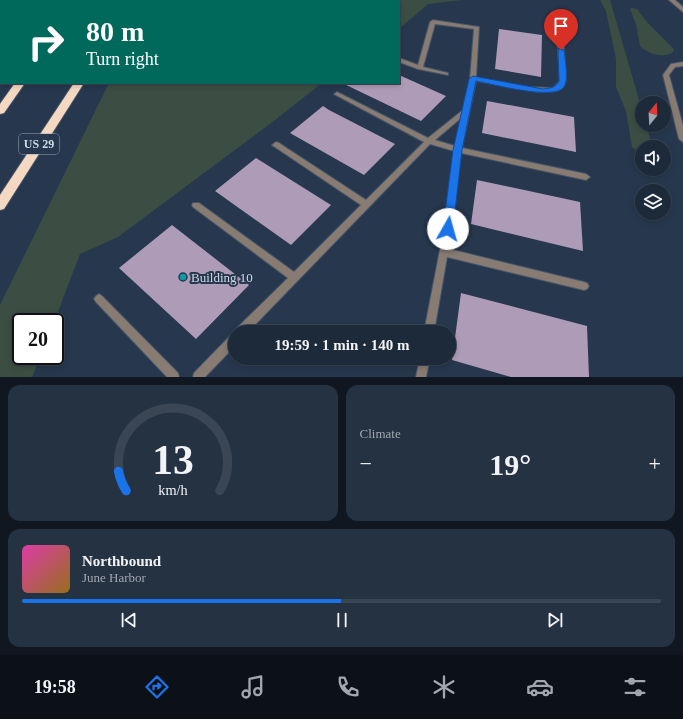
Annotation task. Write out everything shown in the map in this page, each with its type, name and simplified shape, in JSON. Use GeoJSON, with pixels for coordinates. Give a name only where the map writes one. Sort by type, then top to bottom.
{"type":"FeatureCollection","features":[{"type":"Feature","properties":{"kind":"highway"},"geometry":{"type":"LineString","coordinates":[[0,111],[19,84]]}},
{"type":"Feature","properties":{"kind":"highway","name":"US 29"},"geometry":{"type":"LineString","coordinates":[[0,205],[78,84]]}},
{"type":"Feature","properties":{"kind":"street"},"geometry":{"type":"LineString","coordinates":[[672,0],[683,10]]}},
{"type":"Feature","properties":{"kind":"street"},"geometry":{"type":"LineString","coordinates":[[420,68],[433,22],[477,28],[473,79],[458,150],[448,229],[430,325]]}},
{"type":"Feature","properties":{"kind":"street"},"geometry":{"type":"LineString","coordinates":[[473,79],[543,91],[555,90],[561,86],[563,81],[560,34]]}},
{"type":"Feature","properties":{"kind":"street"},"geometry":{"type":"LineString","coordinates":[[400,60],[420,68],[446,74]]}},
{"type":"Feature","properties":{"kind":"street"},"geometry":{"type":"LineString","coordinates":[[683,64],[673,65],[666,75],[683,139]]}},
{"type":"Feature","properties":{"kind":"street"},"geometry":{"type":"LineString","coordinates":[[337,94],[429,142],[458,150],[586,177]]}},
{"type":"Feature","properties":{"kind":"street"},"geometry":{"type":"LineString","coordinates":[[248,325],[429,142],[467,110]]}},
{"type":"Feature","properties":{"kind":"street"},"geometry":{"type":"LineString","coordinates":[[276,145],[366,204]]}},
{"type":"Feature","properties":{"kind":"street"},"geometry":{"type":"LineString","coordinates":[[196,205],[294,277]]}},
{"type":"Feature","properties":{"kind":"street"},"geometry":{"type":"LineString","coordinates":[[444,252],[584,286]]}},
{"type":"Feature","properties":{"kind":"street"},"geometry":{"type":"LineString","coordinates":[[100,299],[174,377]]}},
{"type":"Feature","properties":{"kind":"street"},"geometry":{"type":"LineString","coordinates":[[198,377],[228,345]]}},
{"type":"Feature","properties":{"kind":"street"},"geometry":{"type":"LineString","coordinates":[[421,377],[424,365]]}},
{"type":"Feature","properties":{"kind":"green space"},"geometry":{"type":"Polygon","coordinates":[[[400,0],[462,0],[428,4],[400,28],[400,0]]]}},
{"type":"Feature","properties":{"kind":"green space"},"geometry":{"type":"Polygon","coordinates":[[[600,0],[610,0],[638,96],[635,96],[635,132],[648,132],[651,140],[635,140],[635,149],[632,147],[626,111],[616,87],[616,59],[606,11],[600,0]]]}},
{"type":"Feature","properties":{"kind":"green space"},"geometry":{"type":"Polygon","coordinates":[[[630,9],[637,9],[646,21],[671,46],[674,50],[672,53],[664,55],[655,54],[643,49],[640,46],[636,24],[630,9]]]}},
{"type":"Feature","properties":{"kind":"green space"},"geometry":{"type":"Polygon","coordinates":[[[109,84],[321,84],[118,237],[80,254],[57,313],[12,313],[12,365],[37,365],[32,377],[0,377],[0,305],[109,84]]]}},
{"type":"Feature","properties":{"kind":"building"},"geometry":{"type":"Polygon","coordinates":[[[499,29],[542,35],[541,77],[495,69],[499,29]]]}},
{"type":"Feature","properties":{"kind":"building"},"geometry":{"type":"Polygon","coordinates":[[[400,75],[446,96],[421,121],[344,84],[400,84],[400,75]]]}},
{"type":"Feature","properties":{"kind":"building"},"geometry":{"type":"Polygon","coordinates":[[[487,101],[574,117],[576,152],[482,133],[487,101]]]}},
{"type":"Feature","properties":{"kind":"building"},"geometry":{"type":"Polygon","coordinates":[[[323,106],[395,144],[364,175],[290,133],[323,106]]]}},
{"type":"Feature","properties":{"kind":"building"},"geometry":{"type":"Polygon","coordinates":[[[256,158],[331,205],[291,245],[215,191],[256,158]]]}},
{"type":"Feature","properties":{"kind":"building"},"geometry":{"type":"Polygon","coordinates":[[[477,180],[580,202],[583,251],[471,224],[477,180]]]}},
{"type":"Feature","properties":{"kind":"building","name":"Building 10"},"geometry":{"type":"Polygon","coordinates":[[[172,225],[249,285],[196,339],[119,268],[172,225]]]}},
{"type":"Feature","properties":{"kind":"building"},"geometry":{"type":"Polygon","coordinates":[[[461,293],[587,326],[589,377],[511,377],[456,361],[456,330],[461,293]]]}},
{"type":"Feature","properties":{"kind":"place","name":"Building 10"},"geometry":{"type":"Point","coordinates":[183,277]}},
{"type":"Feature","properties":{"kind":"route"},"geometry":{"type":"LineString","coordinates":[[448,229],[458,150],[473,79],[543,91],[555,90],[561,86],[563,81],[561,50]]}}]}
